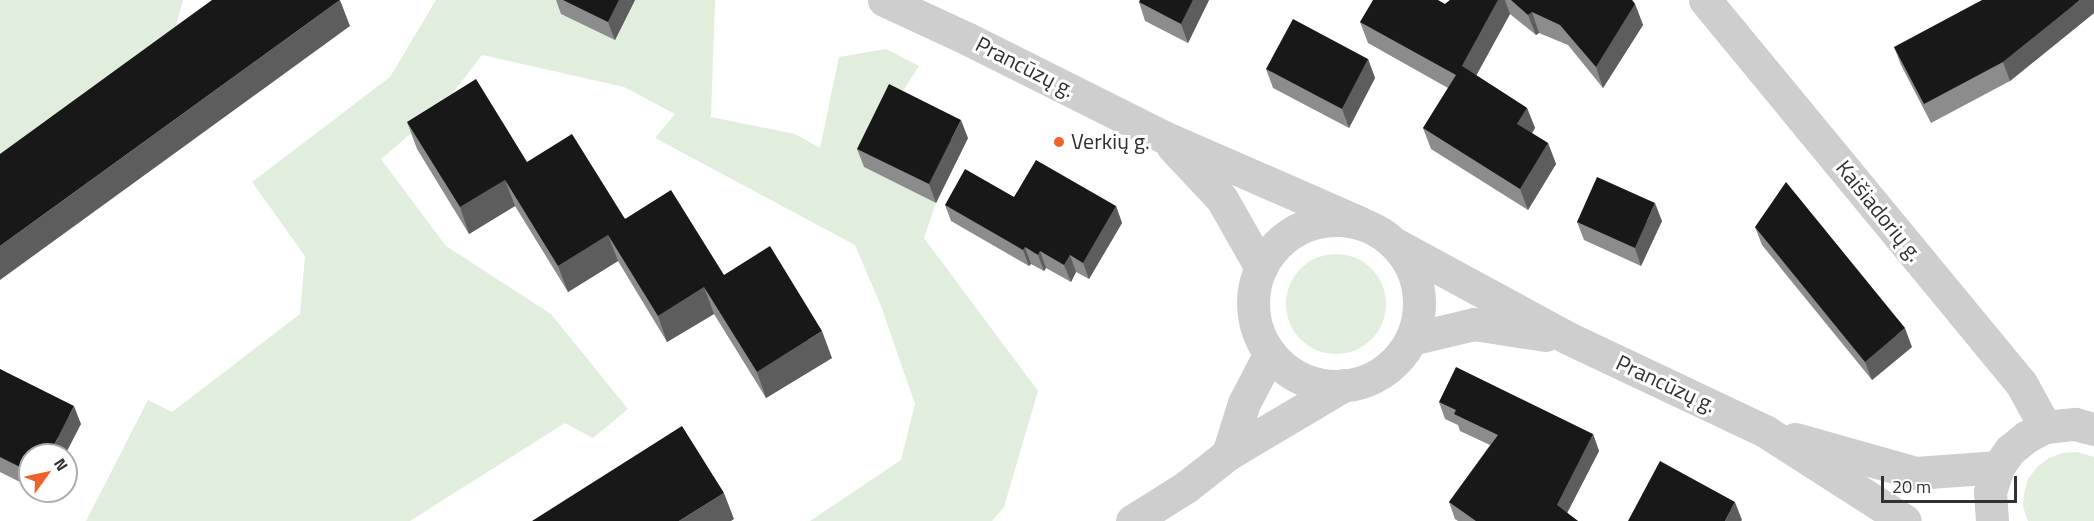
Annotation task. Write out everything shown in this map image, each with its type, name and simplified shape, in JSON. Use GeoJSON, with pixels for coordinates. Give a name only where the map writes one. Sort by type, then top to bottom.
{"type":"FeatureCollection","features":[{"type":"Feature","properties":{"kind":"street","name":"Prancūzų g."},"geometry":{"type":"LineString","coordinates":[[884,0],[968,39],[1164,137],[1361,223]]}},
{"type":"Feature","properties":{"kind":"street","name":"Kaišiadorių g."},"geometry":{"type":"LineString","coordinates":[[1705,0],[2021,383],[2045,427]]}},
{"type":"Feature","properties":{"kind":"street","name":"Prancūzų g."},"geometry":{"type":"LineString","coordinates":[[1164,137],[1221,199],[1261,268]]}},
{"type":"Feature","properties":{"kind":"street"},"geometry":{"type":"LineString","coordinates":[[1337,219],[1361,223],[1379,232],[1395,244],[1408,260],[1419,299],[1417,320],[1411,339],[1399,357],[1384,371],[1365,381],[1344,385],[1323,385],[1303,379],[1285,368],[1270,353],[1259,334],[1254,312],[1254,290],[1261,268],[1274,248],[1292,232],[1313,222],[1337,219]]}},
{"type":"Feature","properties":{"kind":"street","name":"Prancūzų g."},"geometry":{"type":"LineString","coordinates":[[1395,244],[1568,338],[1765,431],[1905,521]]}},
{"type":"Feature","properties":{"kind":"street","name":"Prancūzų g."},"geometry":{"type":"LineString","coordinates":[[1411,339],[1474,324],[1568,338]]}},
{"type":"Feature","properties":{"kind":"street"},"geometry":{"type":"LineString","coordinates":[[1228,454],[1244,404],[1270,353]]}},
{"type":"Feature","properties":{"kind":"street"},"geometry":{"type":"LineString","coordinates":[[1132,521],[1186,487],[1228,454],[1344,385]]}},
{"type":"Feature","properties":{"kind":"street"},"geometry":{"type":"LineString","coordinates":[[1992,521],[1990,492],[1998,467],[2010,450],[2026,437],[2045,427],[2075,424],[2094,429]]}},
{"type":"Feature","properties":{"kind":"street","name":"Prancūzų g."},"geometry":{"type":"LineString","coordinates":[[1765,431],[1916,472],[1998,467]]}},
{"type":"Feature","properties":{"kind":"green space"},"geometry":{"type":"Polygon","coordinates":[[[0,0],[183,0],[164,68],[0,187],[0,0]]]}},
{"type":"Feature","properties":{"kind":"green space"},"geometry":{"type":"Polygon","coordinates":[[[436,0],[715,0],[711,117],[795,134],[820,148],[839,57],[886,49],[919,66],[895,103],[864,167],[936,203],[924,238],[1038,391],[1004,507],[992,521],[810,521],[901,460],[915,404],[881,306],[855,245],[655,138],[675,114],[624,87],[482,55],[442,107],[381,159],[446,246],[551,314],[628,409],[593,438],[565,423],[410,521],[86,521],[148,400],[172,412],[300,314],[305,256],[252,182],[390,77],[436,0]]]}},
{"type":"Feature","properties":{"kind":"green space"},"geometry":{"type":"Polygon","coordinates":[[[1336,254],[1364,262],[1378,276],[1386,304],[1378,332],[1364,346],[1336,354],[1308,346],[1294,332],[1286,304],[1294,276],[1308,262],[1336,254]]]}},
{"type":"Feature","properties":{"kind":"green space"},"geometry":{"type":"Polygon","coordinates":[[[2077,452],[2094,457],[2094,521],[2028,521],[2023,507],[2028,479],[2037,467],[2049,458],[2063,453],[2077,452]]]}},
{"type":"Feature","properties":{"kind":"building"},"geometry":{"type":"Polygon","coordinates":[[[212,0],[340,0],[0,246],[0,154],[212,0]]]}},
{"type":"Feature","properties":{"kind":"building"},"geometry":{"type":"Polygon","coordinates":[[[563,0],[619,0],[608,22],[563,0]]]}},
{"type":"Feature","properties":{"kind":"building"},"geometry":{"type":"Polygon","coordinates":[[[1140,0],[1193,0],[1181,24],[1139,2],[1140,0]]]}},
{"type":"Feature","properties":{"kind":"building"},"geometry":{"type":"Polygon","coordinates":[[[1373,0],[1438,0],[1445,4],[1450,0],[1498,0],[1462,66],[1527,108],[1517,124],[1548,143],[1520,189],[1423,128],[1456,75],[1360,22],[1373,0]]]}},
{"type":"Feature","properties":{"kind":"building"},"geometry":{"type":"Polygon","coordinates":[[[1511,0],[1632,0],[1635,4],[1596,67],[1560,25],[1532,12],[1528,15],[1511,0]]]}},
{"type":"Feature","properties":{"kind":"building"},"geometry":{"type":"Polygon","coordinates":[[[1982,0],[2080,0],[2003,62],[1924,104],[1894,47],[1982,0]]]}},
{"type":"Feature","properties":{"kind":"building"},"geometry":{"type":"Polygon","coordinates":[[[1293,19],[1368,59],[1342,109],[1266,69],[1293,19]]]}},
{"type":"Feature","properties":{"kind":"building"},"geometry":{"type":"Polygon","coordinates":[[[476,79],[527,162],[572,134],[625,219],[671,190],[724,275],[770,246],[822,331],[757,372],[704,287],[658,316],[608,235],[558,266],[505,180],[460,207],[407,122],[476,79]]]}},
{"type":"Feature","properties":{"kind":"building"},"geometry":{"type":"Polygon","coordinates":[[[889,84],[961,120],[929,184],[857,149],[889,84]]]}},
{"type":"Feature","properties":{"kind":"building"},"geometry":{"type":"Polygon","coordinates":[[[1036,160],[1116,206],[1083,263],[1070,255],[1064,265],[1040,251],[1038,255],[1025,247],[1023,250],[945,205],[965,169],[1014,197],[1036,160]]]}},
{"type":"Feature","properties":{"kind":"building"},"geometry":{"type":"Polygon","coordinates":[[[1597,177],[1655,203],[1635,248],[1577,222],[1597,177]]]}},
{"type":"Feature","properties":{"kind":"building"},"geometry":{"type":"Polygon","coordinates":[[[1786,182],[1905,328],[1865,362],[1755,227],[1786,182]]]}},
{"type":"Feature","properties":{"kind":"building"},"geometry":{"type":"Polygon","coordinates":[[[1456,367],[1593,434],[1557,505],[1578,521],[1476,521],[1449,502],[1498,435],[1454,414],[1456,410],[1439,402],[1456,367]]]}},
{"type":"Feature","properties":{"kind":"building"},"geometry":{"type":"Polygon","coordinates":[[[0,369],[74,406],[55,443],[18,443],[18,466],[0,457],[0,369]]]}},
{"type":"Feature","properties":{"kind":"building"},"geometry":{"type":"Polygon","coordinates":[[[682,426],[724,493],[679,521],[532,521],[682,426]]]}},
{"type":"Feature","properties":{"kind":"building"},"geometry":{"type":"Polygon","coordinates":[[[1660,461],[1735,502],[1725,521],[1628,521],[1660,461]]]}},
{"type":"Feature","properties":{"kind":"place","name":"Verkių g."},"geometry":{"type":"Point","coordinates":[1059,142]}}]}
